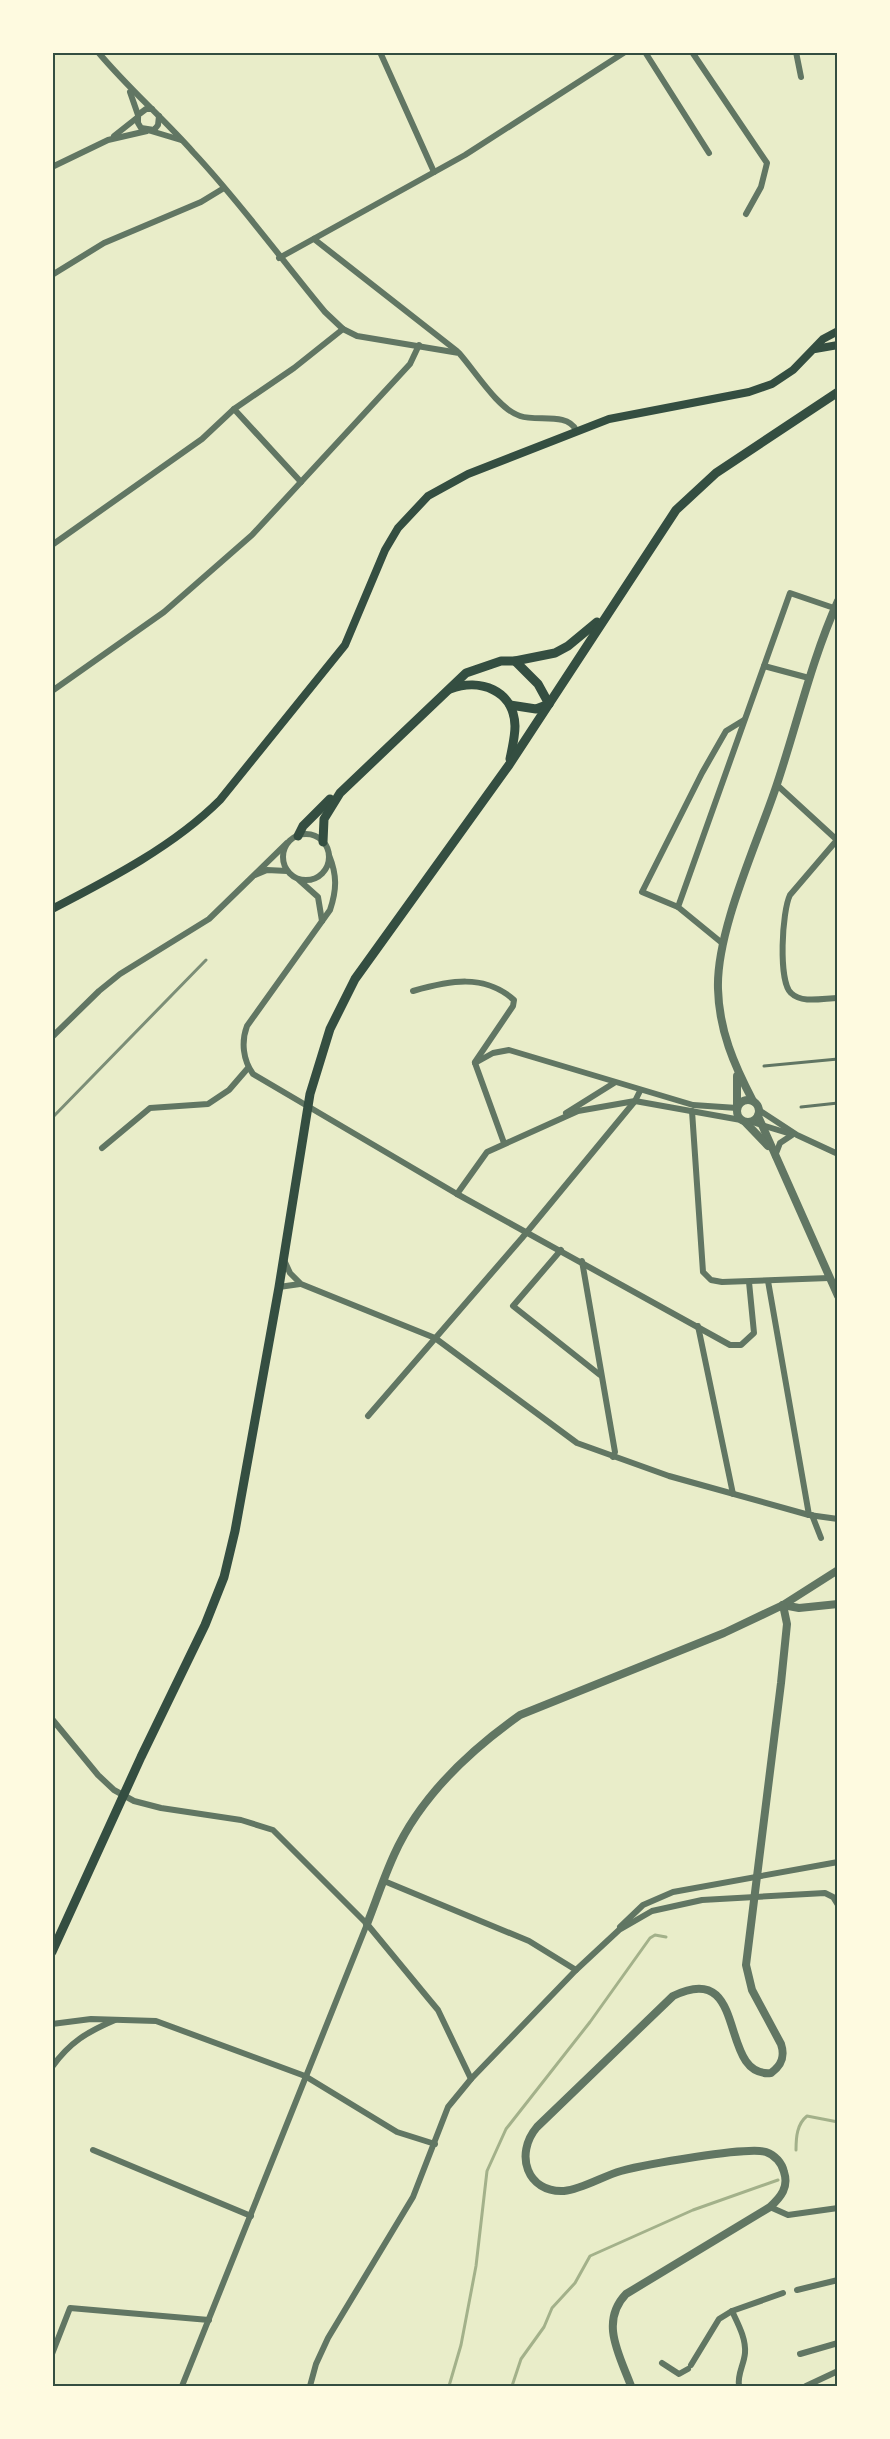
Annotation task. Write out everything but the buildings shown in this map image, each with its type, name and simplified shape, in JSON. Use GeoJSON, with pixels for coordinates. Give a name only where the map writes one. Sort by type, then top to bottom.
{"type":"FeatureCollection","features":[{"type":"Feature","properties":{"kind":"main road"},"geometry":{"type":"LineString","coordinates":[[52,909],[169,840],[204,816],[220,800],[345,645],[385,550],[398,528],[416,506],[440,487],[576,430],[609,419],[756,389],[782,378],[823,339],[837,331]]}},
{"type":"Feature","properties":{"kind":"main road"},"geometry":{"type":"LineString","coordinates":[[815,349],[837,345]]}},
{"type":"Feature","properties":{"kind":"main road"},"geometry":{"type":"LineString","coordinates":[[52,1952],[141,1757],[205,1625],[224,1577],[235,1531],[279,1287],[310,1094],[330,1029],[356,979],[508,765],[602,619],[676,510],[716,473],[836,393]]}},
{"type":"Feature","properties":{"kind":"main road"},"geometry":{"type":"LineString","coordinates":[[298,836],[303,826],[465,673],[483,665],[555,653],[568,646],[602,619]]}},
{"type":"Feature","properties":{"kind":"main road"},"geometry":{"type":"LineString","coordinates":[[515,661],[538,684],[549,704]]}},
{"type":"Feature","properties":{"kind":"main road"},"geometry":{"type":"LineString","coordinates":[[445,691],[467,684],[485,685],[500,693],[510,705],[515,729],[508,765]]}},
{"type":"Feature","properties":{"kind":"main road"},"geometry":{"type":"LineString","coordinates":[[510,705],[536,709],[549,704]]}},
{"type":"Feature","properties":{"kind":"main road"},"geometry":{"type":"LineString","coordinates":[[323,843],[324,819],[340,793]]}},
{"type":"Feature","properties":{"kind":"street"},"geometry":{"type":"LineString","coordinates":[[98,52],[127,86],[184,142],[224,188],[279,258],[325,312],[343,329],[364,339],[418,345],[459,353]]}},
{"type":"Feature","properties":{"kind":"street"},"geometry":{"type":"LineString","coordinates":[[380,52],[434,172]]}},
{"type":"Feature","properties":{"kind":"street"},"geometry":{"type":"LineString","coordinates":[[279,258],[434,172],[625,52]]}},
{"type":"Feature","properties":{"kind":"street"},"geometry":{"type":"LineString","coordinates":[[645,52],[709,153]]}},
{"type":"Feature","properties":{"kind":"street"},"geometry":{"type":"LineString","coordinates":[[692,52],[767,163],[761,187],[746,214]]}},
{"type":"Feature","properties":{"kind":"street"},"geometry":{"type":"LineString","coordinates":[[796,52],[801,77]]}},
{"type":"Feature","properties":{"kind":"street"},"geometry":{"type":"LineString","coordinates":[[127,86],[138,116],[139,126],[184,142]]}},
{"type":"Feature","properties":{"kind":"street"},"geometry":{"type":"LineString","coordinates":[[52,167],[108,140],[143,110],[152,109]]}},
{"type":"Feature","properties":{"kind":"street"},"geometry":{"type":"LineString","coordinates":[[108,140],[149,131],[158,125],[159,116]]}},
{"type":"Feature","properties":{"kind":"street"},"geometry":{"type":"LineString","coordinates":[[52,275],[104,243],[201,202],[224,188]]}},
{"type":"Feature","properties":{"kind":"street"},"geometry":{"type":"LineString","coordinates":[[314,239],[459,353],[507,410],[521,417],[563,419],[576,430]]}},
{"type":"Feature","properties":{"kind":"street"},"geometry":{"type":"LineString","coordinates":[[52,545],[202,439],[234,409],[294,368],[343,329]]}},
{"type":"Feature","properties":{"kind":"street"},"geometry":{"type":"LineString","coordinates":[[52,691],[164,612],[252,535],[410,364],[418,345]]}},
{"type":"Feature","properties":{"kind":"street"},"geometry":{"type":"LineString","coordinates":[[234,409],[301,482]]}},
{"type":"Feature","properties":{"kind":"street"},"geometry":{"type":"LineString","coordinates":[[678,908],[790,592],[836,604],[809,678],[777,785],[722,943],[718,987],[721,1018],[735,1068],[737,1115],[751,1118],[794,1135],[837,1155]]}},
{"type":"Feature","properties":{"kind":"street"},"geometry":{"type":"LineString","coordinates":[[764,666],[809,678]]}},
{"type":"Feature","properties":{"kind":"street"},"geometry":{"type":"LineString","coordinates":[[722,943],[678,908],[642,892],[702,773],[726,731],[744,720]]}},
{"type":"Feature","properties":{"kind":"street"},"geometry":{"type":"LineString","coordinates":[[777,785],[837,840],[790,895],[786,904],[783,937],[786,985],[792,994],[804,999],[837,998]]}},
{"type":"Feature","properties":{"kind":"street"},"geometry":{"type":"LineString","coordinates":[[52,1037],[99,990],[120,974],[197,928],[287,843],[298,836],[309,835],[323,843],[329,855],[336,873],[336,894],[322,922],[247,1026],[243,1037],[248,1068],[266,1084],[457,1194],[582,1261],[730,1345],[747,1342],[754,1328],[748,1282]]}},
{"type":"Feature","properties":{"kind":"street"},"geometry":{"type":"LineString","coordinates":[[287,843],[283,860],[287,870],[318,897],[322,922]]}},
{"type":"Feature","properties":{"kind":"street"},"geometry":{"type":"LineString","coordinates":[[299,879],[310,880],[320,875],[327,866],[329,855]]}},
{"type":"Feature","properties":{"kind":"street"},"geometry":{"type":"LineString","coordinates":[[252,877],[267,870],[287,870]]}},
{"type":"Feature","properties":{"kind":"street"},"geometry":{"type":"LineString","coordinates":[[413,991],[431,986],[482,981],[506,992],[514,1000],[513,1006],[474,1063]]}},
{"type":"Feature","properties":{"kind":"street"},"geometry":{"type":"LineString","coordinates":[[474,1063],[493,1053],[509,1050],[693,1105],[737,1107],[746,1100],[753,1101]]}},
{"type":"Feature","properties":{"kind":"street"},"geometry":{"type":"LineString","coordinates":[[474,1063],[504,1143]]}},
{"type":"Feature","properties":{"kind":"street"},"geometry":{"type":"LineString","coordinates":[[102,1148],[150,1108],[208,1104],[229,1090],[248,1068]]}},
{"type":"Feature","properties":{"kind":"street"},"geometry":{"type":"LineString","coordinates":[[735,1068],[753,1101],[751,1118],[773,1153]]}},
{"type":"Feature","properties":{"kind":"street"},"geometry":{"type":"LineString","coordinates":[[457,1194],[487,1152],[561,1117],[614,1083]]}},
{"type":"Feature","properties":{"kind":"street"},"geometry":{"type":"LineString","coordinates":[[368,1416],[522,1238],[635,1101],[640,1091]]}},
{"type":"Feature","properties":{"kind":"street"},"geometry":{"type":"LineString","coordinates":[[561,1117],[611,1104],[635,1101],[751,1118],[762,1125],[794,1135]]}},
{"type":"Feature","properties":{"kind":"street"},"geometry":{"type":"LineString","coordinates":[[692,1111],[701,1267],[707,1276],[716,1281],[748,1282],[829,1278]]}},
{"type":"Feature","properties":{"kind":"street"},"geometry":{"type":"LineString","coordinates":[[762,1125],[837,1296]]}},
{"type":"Feature","properties":{"kind":"street"},"geometry":{"type":"LineString","coordinates":[[773,1153],[780,1143],[794,1135]]}},
{"type":"Feature","properties":{"kind":"street"},"geometry":{"type":"LineString","coordinates":[[561,1250],[513,1306],[600,1375]]}},
{"type":"Feature","properties":{"kind":"street"},"geometry":{"type":"LineString","coordinates":[[283,1258],[290,1273],[301,1284],[435,1338],[577,1443],[613,1457],[733,1494],[810,1515],[837,1519]]}},
{"type":"Feature","properties":{"kind":"street"},"geometry":{"type":"LineString","coordinates":[[582,1261],[615,1452],[613,1457]]}},
{"type":"Feature","properties":{"kind":"street"},"geometry":{"type":"LineString","coordinates":[[768,1281],[810,1515],[821,1538]]}},
{"type":"Feature","properties":{"kind":"street"},"geometry":{"type":"LineString","coordinates":[[279,1287],[301,1284]]}},
{"type":"Feature","properties":{"kind":"street"},"geometry":{"type":"LineString","coordinates":[[698,1326],[733,1494]]}},
{"type":"Feature","properties":{"kind":"street"},"geometry":{"type":"LineString","coordinates":[[182,2386],[398,1847],[419,1811],[431,1796],[470,1755],[520,1715],[724,1633],[783,1605],[837,1570]]}},
{"type":"Feature","properties":{"kind":"street"},"geometry":{"type":"LineString","coordinates":[[783,1605],[799,1608],[837,1604]]}},
{"type":"Feature","properties":{"kind":"street"},"geometry":{"type":"LineString","coordinates":[[631,2386],[611,2333],[617,2303],[626,2294],[770,2207],[784,2192],[786,2176],[778,2160],[764,2151],[748,2150],[642,2167],[600,2178],[568,2191],[556,2191],[536,2180],[525,2162],[524,2151],[527,2138],[537,2127],[673,1996],[685,1990],[702,1989],[713,1993],[723,2002],[747,2065],[762,2074],[771,2073],[778,2068],[783,2052],[781,2044],[747,1978],[747,1950],[787,1624],[783,1605]]}},
{"type":"Feature","properties":{"kind":"street"},"geometry":{"type":"LineString","coordinates":[[52,1719],[98,1776],[114,1790],[134,1801],[161,1808],[241,1820],[273,1830],[367,1924],[438,2010],[471,2079]]}},
{"type":"Feature","properties":{"kind":"street"},"geometry":{"type":"LineString","coordinates":[[310,2386],[316,2364],[328,2338],[413,2197],[448,2108],[471,2079],[576,1970],[643,1905],[656,1898],[673,1892],[837,1862]]}},
{"type":"Feature","properties":{"kind":"street"},"geometry":{"type":"LineString","coordinates":[[384,1881],[529,1941],[576,1970]]}},
{"type":"Feature","properties":{"kind":"street"},"geometry":{"type":"LineString","coordinates":[[619,1930],[652,1911],[702,1900],[825,1893],[833,1897],[837,1905]]}},
{"type":"Feature","properties":{"kind":"street"},"geometry":{"type":"LineString","coordinates":[[52,2067],[66,2048],[85,2033],[118,2019]]}},
{"type":"Feature","properties":{"kind":"street"},"geometry":{"type":"LineString","coordinates":[[52,2024],[118,2019],[156,2020],[305,2076],[397,2132],[435,2144]]}},
{"type":"Feature","properties":{"kind":"street"},"geometry":{"type":"LineString","coordinates":[[93,2150],[251,2216]]}},
{"type":"Feature","properties":{"kind":"street"},"geometry":{"type":"LineString","coordinates":[[770,2207],[788,2215],[837,2208]]}},
{"type":"Feature","properties":{"kind":"street"},"geometry":{"type":"LineString","coordinates":[[797,2290],[837,2280]]}},
{"type":"Feature","properties":{"kind":"street"},"geometry":{"type":"LineString","coordinates":[[662,2363],[679,2374],[690,2367],[718,2319],[732,2311],[783,2293]]}},
{"type":"Feature","properties":{"kind":"street"},"geometry":{"type":"LineString","coordinates":[[52,2354],[70,2308],[208,2320]]}},
{"type":"Feature","properties":{"kind":"street"},"geometry":{"type":"LineString","coordinates":[[732,2311],[743,2335],[745,2351],[738,2376],[739,2386]]}},
{"type":"Feature","properties":{"kind":"street"},"geometry":{"type":"LineString","coordinates":[[800,2354],[837,2343]]}},
{"type":"Feature","properties":{"kind":"street"},"geometry":{"type":"LineString","coordinates":[[806,2386],[815,2384],[837,2371]]}},
{"type":"Feature","properties":{"kind":"lane"},"geometry":{"type":"LineString","coordinates":[[764,1066],[837,1059]]}},
{"type":"Feature","properties":{"kind":"lane"},"geometry":{"type":"LineString","coordinates":[[801,1107],[837,1103]]}},
{"type":"Feature","properties":{"kind":"waterway"},"geometry":{"type":"LineString","coordinates":[[449,2386],[461,2345],[476,2266],[487,2171],[506,2129],[590,2022],[650,1938],[655,1935],[666,1937]]}},
{"type":"Feature","properties":{"kind":"waterway"},"geometry":{"type":"LineString","coordinates":[[796,2150],[799,2127],[807,2116],[838,2122]]}},
{"type":"Feature","properties":{"kind":"waterway"},"geometry":{"type":"LineString","coordinates":[[512,2386],[521,2359],[544,2327],[552,2308],[575,2283],[590,2256],[693,2210],[778,2180]]}},
{"type":"Feature","properties":{"kind":"railway"},"geometry":{"type":"LineString","coordinates":[[52,1118],[206,960]]}}]}
